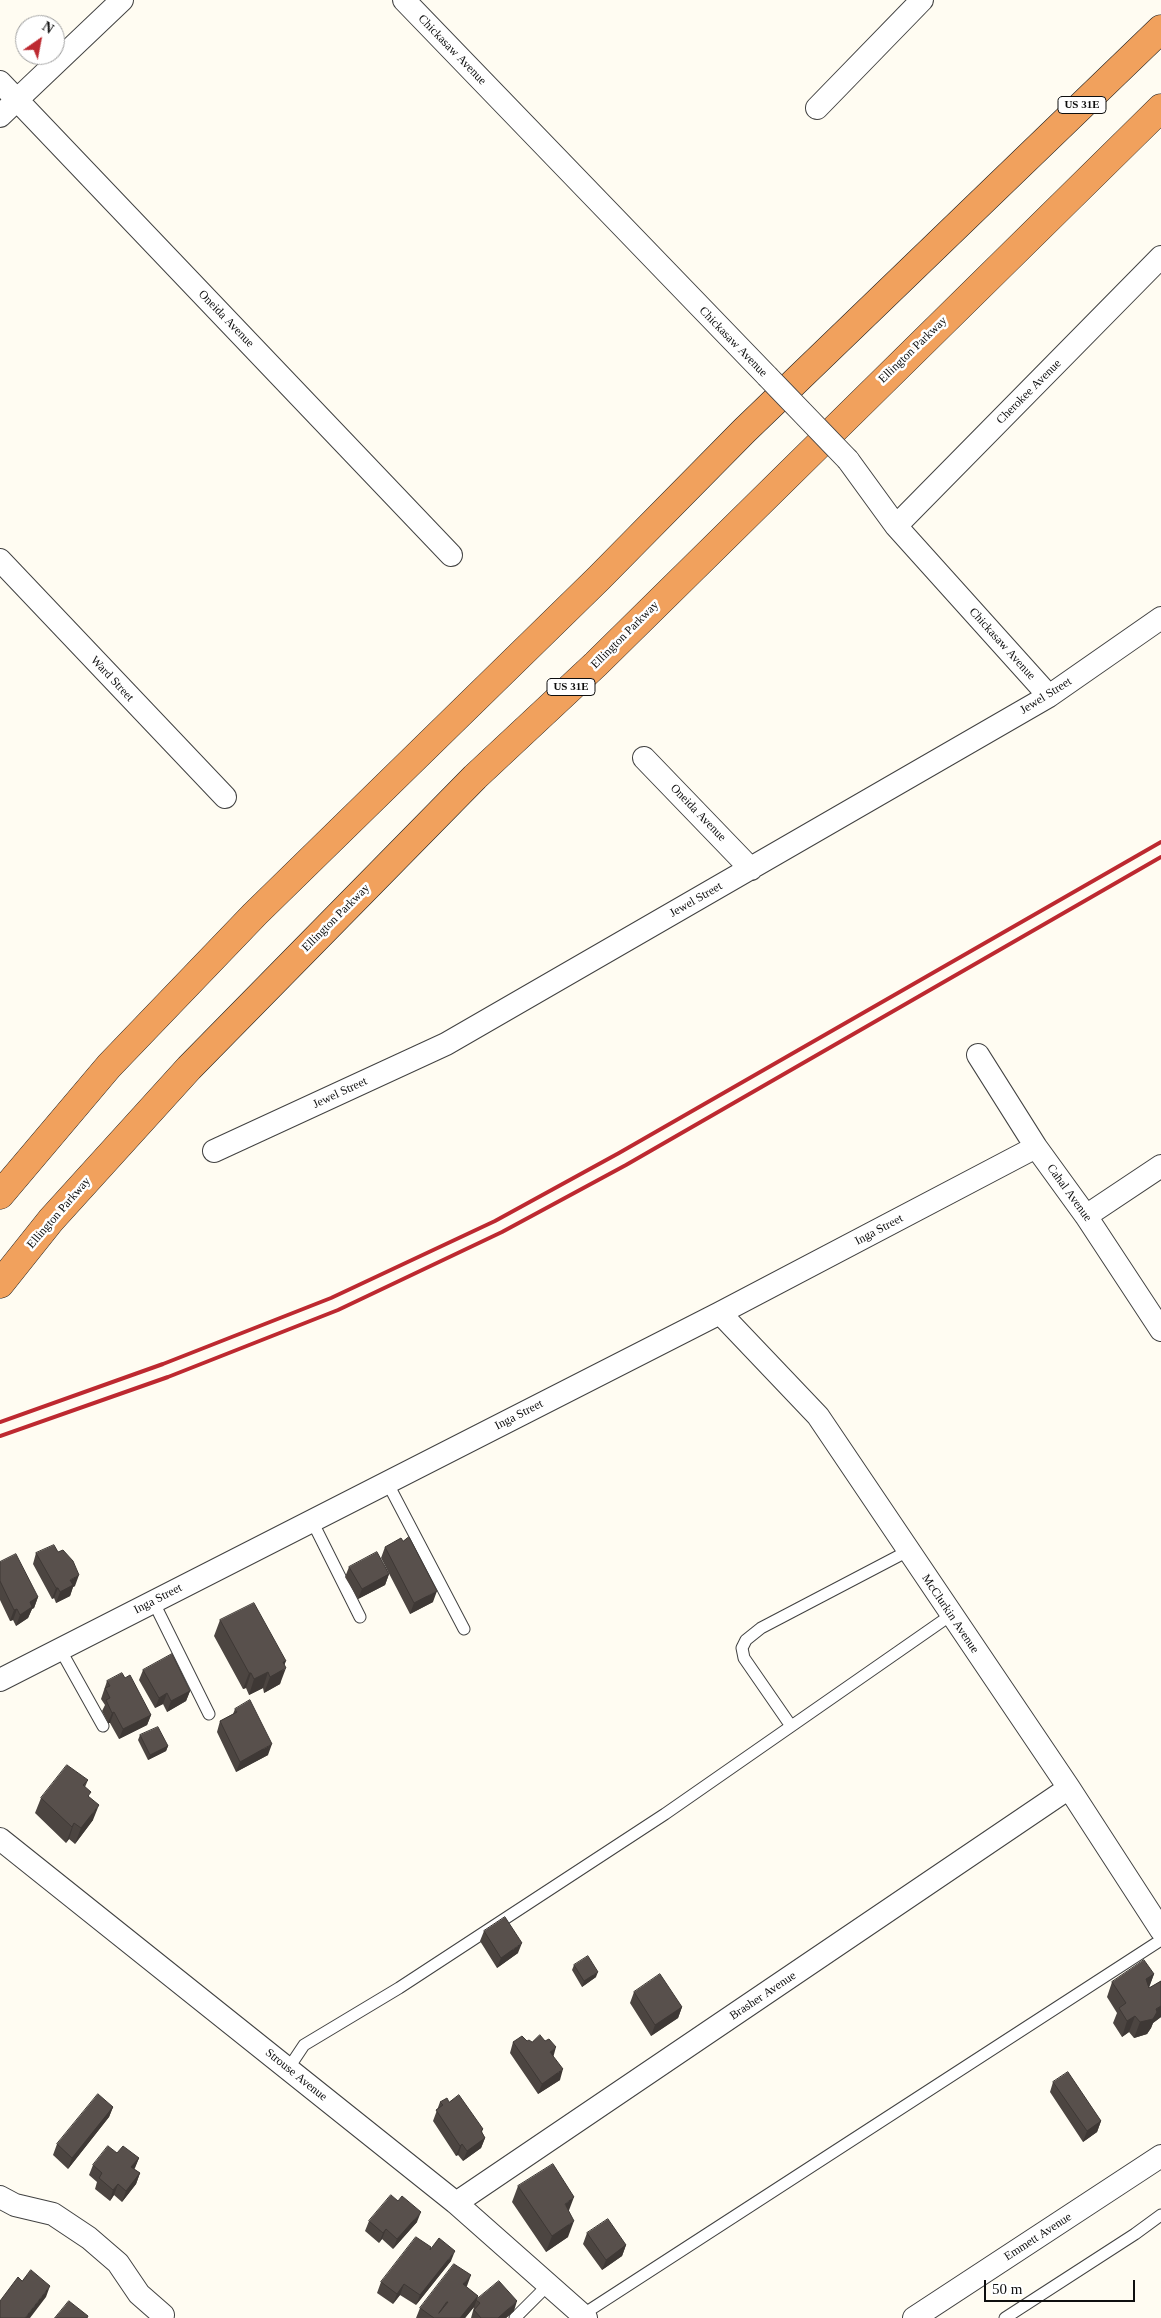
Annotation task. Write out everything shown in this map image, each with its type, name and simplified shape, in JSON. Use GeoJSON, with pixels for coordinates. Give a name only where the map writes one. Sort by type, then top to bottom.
{"type":"FeatureCollection","features":[{"type":"Feature","properties":{"kind":"highway","name":"US 31E"},"geometry":{"type":"LineString","coordinates":[[0,1195],[109,1066],[255,914],[599,578],[752,424],[1161,29]]}},
{"type":"Feature","properties":{"kind":"highway","name":"Ellington Parkway"},"geometry":{"type":"LineString","coordinates":[[0,1284],[51,1220],[188,1068],[468,784],[596,664],[1161,108]]}},
{"type":"Feature","properties":{"kind":"street"},"geometry":{"type":"LineString","coordinates":[[0,116],[122,0]]}},
{"type":"Feature","properties":{"kind":"street","name":"Chickasaw Avenue"},"geometry":{"type":"LineString","coordinates":[[404,0],[848,460],[896,526],[1049,696]]}},
{"type":"Feature","properties":{"kind":"street"},"geometry":{"type":"LineString","coordinates":[[817,108],[922,0]]}},
{"type":"Feature","properties":{"kind":"street","name":"Oneida Avenue"},"geometry":{"type":"LineString","coordinates":[[0,82],[451,556]]}},
{"type":"Feature","properties":{"kind":"street","name":"Cherokee Avenue"},"geometry":{"type":"LineString","coordinates":[[896,526],[1161,257]]}},
{"type":"Feature","properties":{"kind":"street","name":"Ward Street"},"geometry":{"type":"LineString","coordinates":[[0,560],[225,797]]}},
{"type":"Feature","properties":{"kind":"street","name":"Jewel Street"},"geometry":{"type":"LineString","coordinates":[[214,1151],[446,1044],[1049,696],[1161,618]]}},
{"type":"Feature","properties":{"kind":"street","name":"Oneida Avenue"},"geometry":{"type":"LineString","coordinates":[[644,758],[752,869]]}},
{"type":"Feature","properties":{"kind":"street","name":"Cahal Avenue"},"geometry":{"type":"LineString","coordinates":[[978,1055],[1036,1147],[1086,1216],[1161,1330]]}},
{"type":"Feature","properties":{"kind":"street","name":"Inga Street"},"geometry":{"type":"LineString","coordinates":[[0,1680],[720,1313],[1036,1147]]}},
{"type":"Feature","properties":{"kind":"street"},"geometry":{"type":"LineString","coordinates":[[1086,1216],[1161,1166]]}},
{"type":"Feature","properties":{"kind":"street","name":"McClurkin Avenue"},"geometry":{"type":"LineString","coordinates":[[720,1313],[818,1416],[1069,1788],[1161,1930]]}},
{"type":"Feature","properties":{"kind":"street","name":"Brasher Avenue"},"geometry":{"type":"LineString","coordinates":[[456,2203],[1069,1788]]}},
{"type":"Feature","properties":{"kind":"street","name":"Strouse Avenue"},"geometry":{"type":"LineString","coordinates":[[0,1839],[456,2203],[584,2316]]}},
{"type":"Feature","properties":{"kind":"street","name":"Emmett Avenue"},"geometry":{"type":"LineString","coordinates":[[914,2318],[1161,2156]]}},
{"type":"Feature","properties":{"kind":"street"},"geometry":{"type":"LineString","coordinates":[[0,2197],[15,2206],[53,2214],[89,2238],[118,2263],[138,2294],[163,2315]]}},
{"type":"Feature","properties":{"kind":"lane"},"geometry":{"type":"LineString","coordinates":[[387,1482],[464,1629]]}},
{"type":"Feature","properties":{"kind":"lane"},"geometry":{"type":"LineString","coordinates":[[312,1521],[360,1617]]}},
{"type":"Feature","properties":{"kind":"lane"},"geometry":{"type":"LineString","coordinates":[[791,1726],[744,1658],[742,1648],[746,1640],[761,1628],[908,1550]]}},
{"type":"Feature","properties":{"kind":"lane"},"geometry":{"type":"LineString","coordinates":[[153,1601],[209,1714]]}},
{"type":"Feature","properties":{"kind":"lane"},"geometry":{"type":"LineString","coordinates":[[288,2069],[304,2045],[399,1988],[665,1814],[951,1615]]}},
{"type":"Feature","properties":{"kind":"lane"},"geometry":{"type":"LineString","coordinates":[[60,1649],[103,1726]]}},
{"type":"Feature","properties":{"kind":"lane"},"geometry":{"type":"LineString","coordinates":[[584,2316],[1161,1940]]}},
{"type":"Feature","properties":{"kind":"lane"},"geometry":{"type":"LineString","coordinates":[[1005,2318],[1135,2234],[1161,2215]]}},
{"type":"Feature","properties":{"kind":"lane"},"geometry":{"type":"LineString","coordinates":[[515,2318],[548,2285]]}},
{"type":"Feature","properties":{"kind":"building"},"geometry":{"type":"Polygon","coordinates":[[[409,1537],[437,1591],[414,1603],[385,1547],[401,1538],[403,1541],[409,1537]]]}},
{"type":"Feature","properties":{"kind":"building"},"geometry":{"type":"Polygon","coordinates":[[[54,1545],[58,1552],[63,1550],[73,1561],[79,1575],[70,1580],[73,1585],[60,1592],[36,1553],[54,1545]]]}},
{"type":"Feature","properties":{"kind":"building"},"geometry":{"type":"Polygon","coordinates":[[[377,1552],[389,1574],[362,1589],[349,1567],[377,1552]]]}},
{"type":"Feature","properties":{"kind":"building"},"geometry":{"type":"Polygon","coordinates":[[[16,1554],[38,1597],[30,1602],[32,1607],[20,1615],[17,1609],[14,1610],[0,1581],[0,1562],[16,1554]]]}},
{"type":"Feature","properties":{"kind":"building"},"geometry":{"type":"Polygon","coordinates":[[[254,1603],[286,1661],[283,1662],[286,1668],[270,1677],[268,1672],[254,1679],[220,1620],[254,1603]]]}},
{"type":"Feature","properties":{"kind":"building"},"geometry":{"type":"Polygon","coordinates":[[[172,1654],[190,1691],[171,1701],[167,1693],[159,1698],[143,1670],[172,1654]]]}},
{"type":"Feature","properties":{"kind":"building"},"geometry":{"type":"Polygon","coordinates":[[[122,1673],[125,1678],[130,1675],[151,1715],[123,1729],[106,1700],[110,1698],[105,1688],[110,1686],[107,1681],[122,1673]]]}},
{"type":"Feature","properties":{"kind":"building"},"geometry":{"type":"Polygon","coordinates":[[[250,1700],[272,1744],[240,1762],[220,1721],[237,1712],[235,1709],[250,1700]]]}},
{"type":"Feature","properties":{"kind":"building"},"geometry":{"type":"Polygon","coordinates":[[[158,1727],[168,1746],[150,1755],[140,1735],[158,1727]]]}},
{"type":"Feature","properties":{"kind":"building"},"geometry":{"type":"Polygon","coordinates":[[[67,1765],[88,1780],[83,1785],[91,1792],[88,1796],[99,1805],[81,1828],[74,1823],[72,1827],[41,1798],[67,1765]]]}},
{"type":"Feature","properties":{"kind":"building"},"geometry":{"type":"Polygon","coordinates":[[[505,1917],[522,1943],[501,1958],[484,1931],[505,1917]]]}},
{"type":"Feature","properties":{"kind":"building"},"geometry":{"type":"Polygon","coordinates":[[[588,1956],[598,1972],[584,1981],[574,1965],[588,1956]]]}},
{"type":"Feature","properties":{"kind":"building"},"geometry":{"type":"Polygon","coordinates":[[[1144,1960],[1154,1974],[1146,1979],[1149,1988],[1161,1981],[1161,2006],[1156,2009],[1157,2012],[1153,2019],[1140,2022],[1135,2016],[1127,2021],[1119,2008],[1126,2003],[1112,1982],[1144,1960]]]}},
{"type":"Feature","properties":{"kind":"building"},"geometry":{"type":"Polygon","coordinates":[[[660,1974],[682,2007],[655,2025],[634,1992],[660,1974]]]}},
{"type":"Feature","properties":{"kind":"building"},"geometry":{"type":"Polygon","coordinates":[[[540,2035],[545,2041],[549,2039],[556,2047],[550,2052],[563,2069],[542,2084],[513,2042],[522,2036],[527,2041],[532,2042],[540,2035]]]}},
{"type":"Feature","properties":{"kind":"building"},"geometry":{"type":"Polygon","coordinates":[[[1068,2072],[1101,2121],[1087,2131],[1053,2082],[1068,2072]]]}},
{"type":"Feature","properties":{"kind":"building"},"geometry":{"type":"Polygon","coordinates":[[[98,2094],[113,2107],[72,2158],[57,2144],[98,2094]]]}},
{"type":"Feature","properties":{"kind":"building"},"geometry":{"type":"Polygon","coordinates":[[[459,2095],[483,2129],[481,2131],[485,2138],[467,2151],[462,2144],[460,2146],[436,2110],[443,2105],[440,2102],[447,2098],[449,2102],[459,2095]]]}},
{"type":"Feature","properties":{"kind":"building"},"geometry":{"type":"Polygon","coordinates":[[[108,2146],[117,2153],[123,2146],[139,2158],[131,2167],[140,2173],[126,2191],[118,2184],[113,2190],[99,2178],[102,2173],[93,2165],[108,2146]]]}},
{"type":"Feature","properties":{"kind":"building"},"geometry":{"type":"Polygon","coordinates":[[[553,2164],[574,2197],[565,2204],[574,2221],[552,2236],[518,2186],[553,2164]]]}},
{"type":"Feature","properties":{"kind":"building"},"geometry":{"type":"Polygon","coordinates":[[[391,2195],[398,2201],[402,2196],[421,2212],[397,2239],[386,2229],[383,2233],[369,2221],[391,2195]]]}},
{"type":"Feature","properties":{"kind":"building"},"geometry":{"type":"Polygon","coordinates":[[[608,2219],[626,2245],[606,2260],[587,2233],[608,2219]]]}},
{"type":"Feature","properties":{"kind":"building"},"geometry":{"type":"Polygon","coordinates":[[[416,2237],[431,2247],[430,2250],[439,2238],[455,2251],[420,2295],[404,2284],[397,2294],[381,2282],[416,2237]]]}},
{"type":"Feature","properties":{"kind":"building"},"geometry":{"type":"Polygon","coordinates":[[[454,2264],[471,2275],[463,2284],[478,2296],[460,2318],[434,2318],[420,2308],[454,2264]]]}},
{"type":"Feature","properties":{"kind":"building"},"geometry":{"type":"Polygon","coordinates":[[[31,2270],[50,2286],[25,2318],[0,2318],[0,2301],[18,2277],[22,2281],[31,2270]]]}},
{"type":"Feature","properties":{"kind":"building"},"geometry":{"type":"Polygon","coordinates":[[[499,2281],[517,2301],[498,2318],[481,2318],[474,2310],[480,2303],[476,2300],[499,2281]]]}},
{"type":"Feature","properties":{"kind":"building"},"geometry":{"type":"Polygon","coordinates":[[[69,2301],[88,2316],[87,2318],[55,2318],[69,2301]]]}},
{"type":"Feature","properties":{"kind":"railway"},"geometry":{"type":"LineString","coordinates":[[0,1422],[163,1364],[331,1298],[495,1221],[619,1153],[1161,842]]}},
{"type":"Feature","properties":{"kind":"railway"},"geometry":{"type":"LineString","coordinates":[[0,1436],[168,1377],[338,1310],[502,1232],[626,1165],[1161,857]]}}]}
